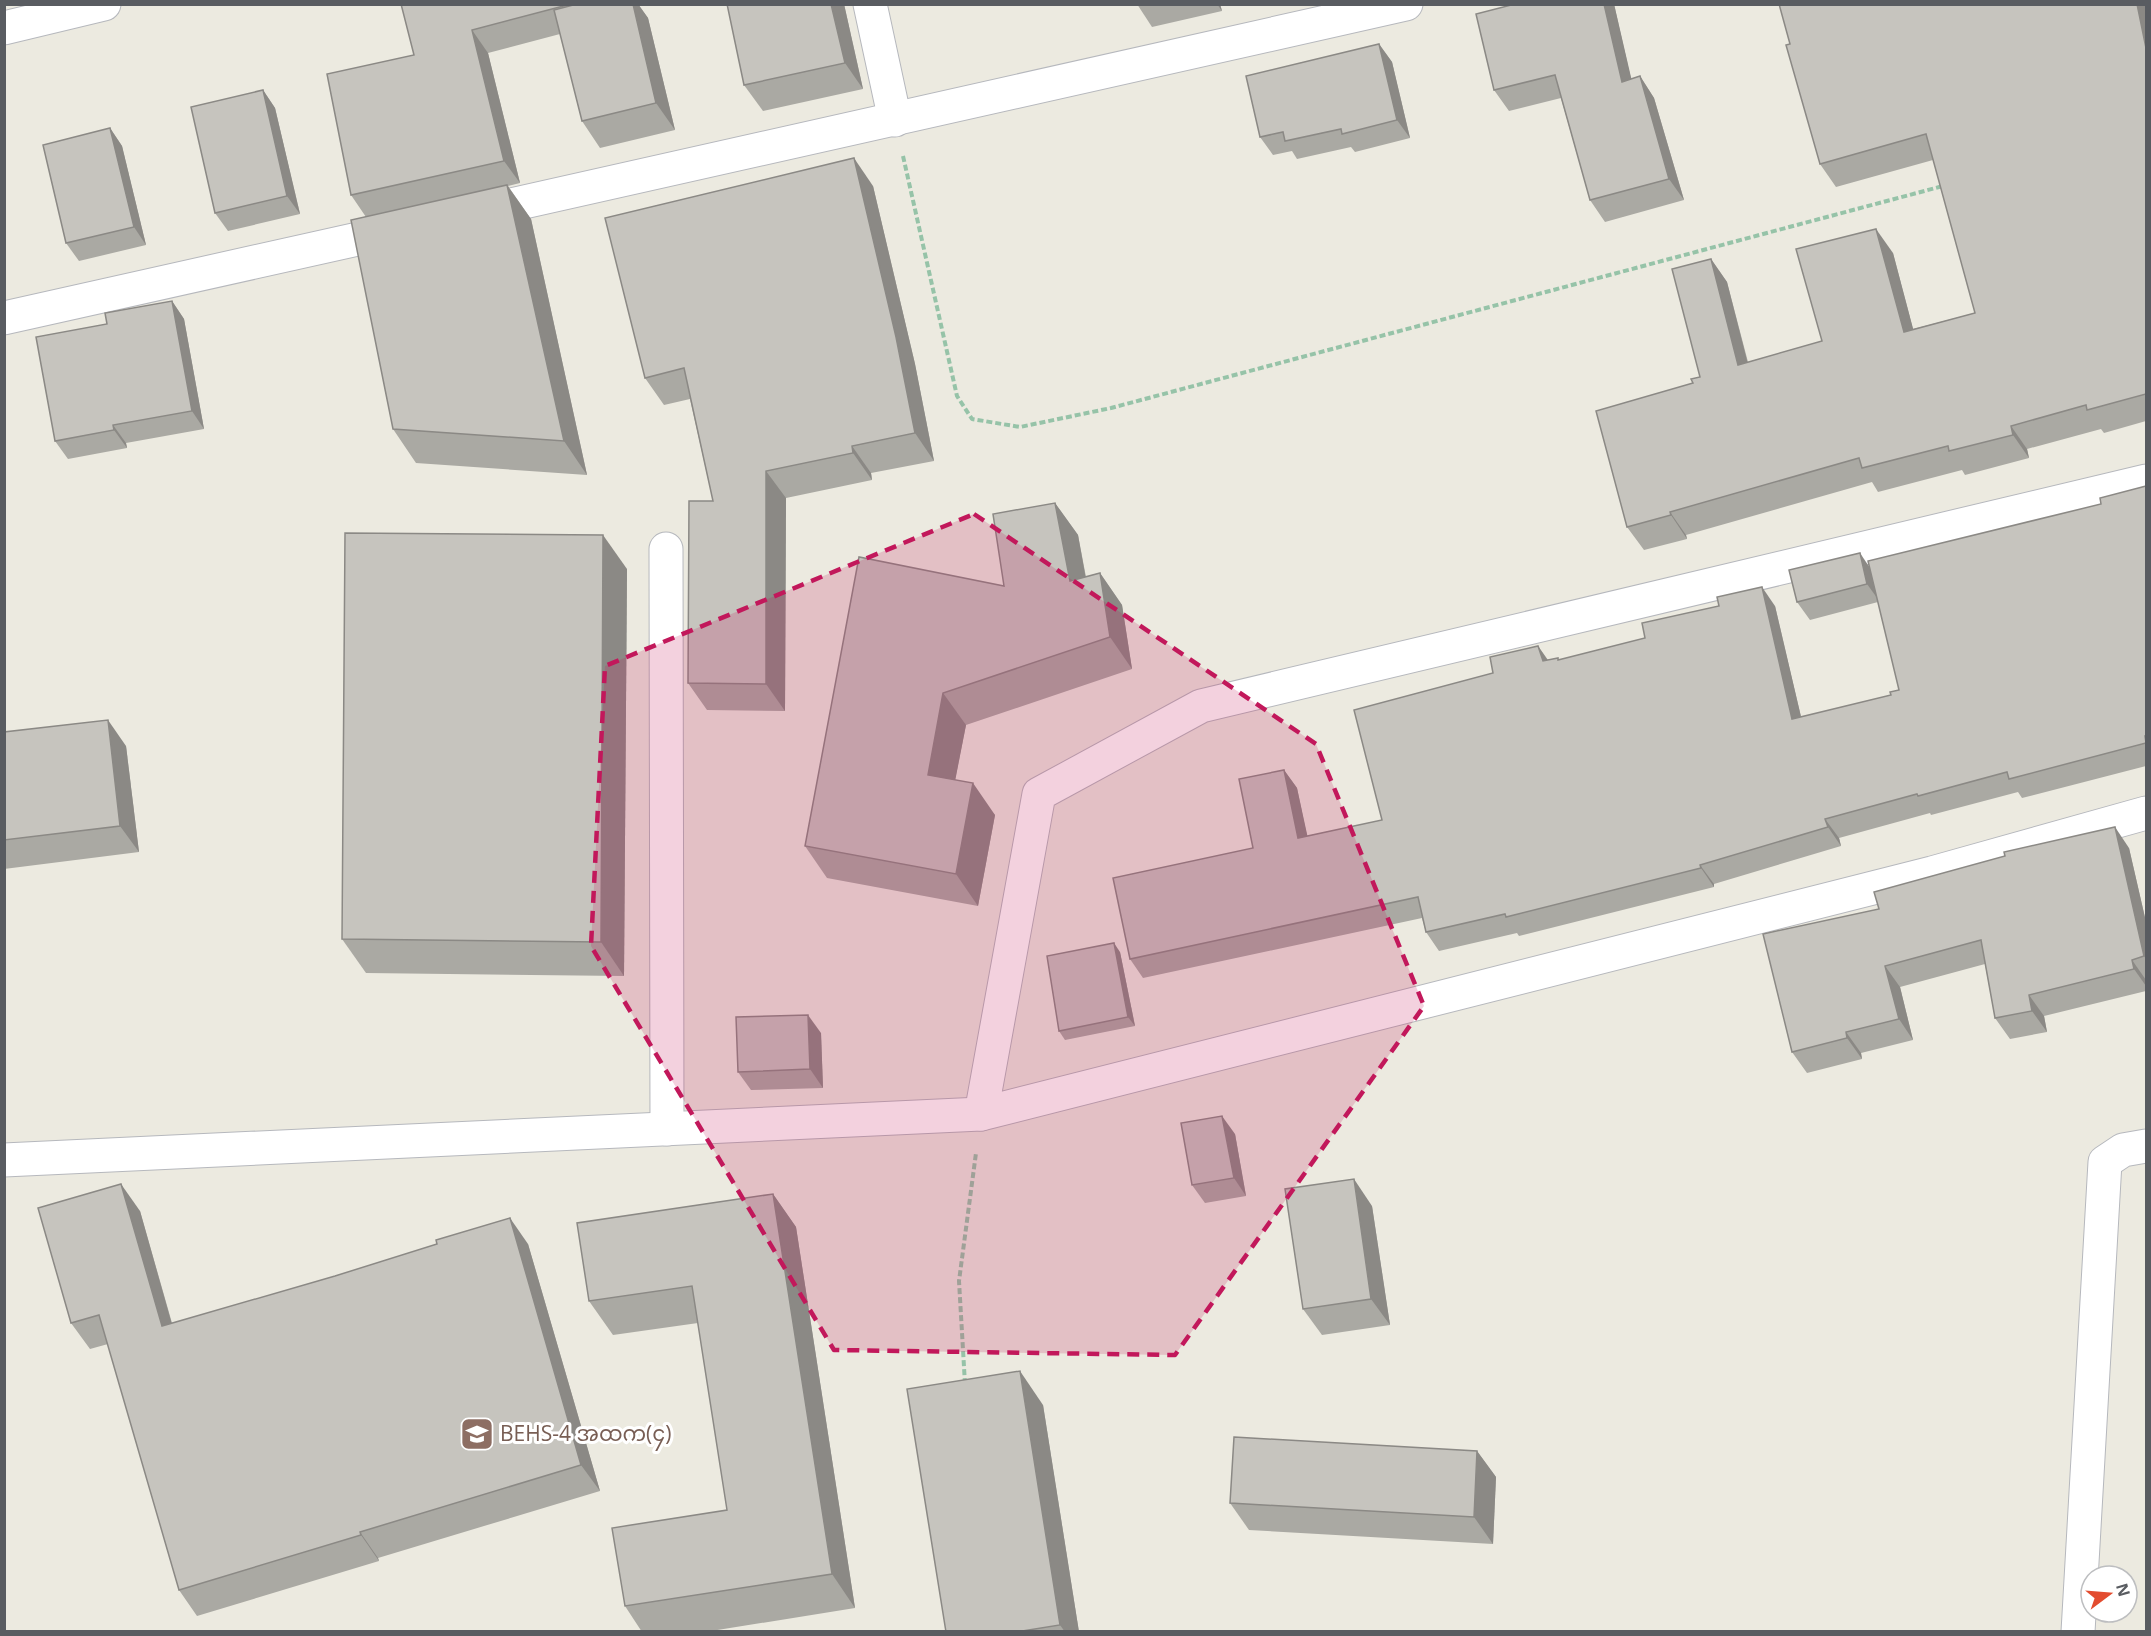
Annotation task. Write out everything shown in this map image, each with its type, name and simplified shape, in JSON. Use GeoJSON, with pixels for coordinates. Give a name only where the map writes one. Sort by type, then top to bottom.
{"type":"FeatureCollection","features":[{"type":"Feature","properties":{"kind":"street"},"geometry":{"type":"LineString","coordinates":[[4,28],[104,4]]}},
{"type":"Feature","properties":{"kind":"street"},"geometry":{"type":"LineString","coordinates":[[870,4],[895,120]]}},
{"type":"Feature","properties":{"kind":"street"},"geometry":{"type":"LineString","coordinates":[[4,318],[1406,4]]}},
{"type":"Feature","properties":{"kind":"street"},"geometry":{"type":"LineString","coordinates":[[981,1114],[1039,794],[1201,706],[2146,481]]}},
{"type":"Feature","properties":{"kind":"street"},"geometry":{"type":"LineString","coordinates":[[666,549],[667,1129]]}},
{"type":"Feature","properties":{"kind":"street"},"geometry":{"type":"LineString","coordinates":[[4,1160],[981,1114],[1921,876],[2146,813]]}},
{"type":"Feature","properties":{"kind":"street"},"geometry":{"type":"LineString","coordinates":[[2078,1632],[2106,1162],[2123,1150],[2146,1146]]}},
{"type":"Feature","properties":{"kind":"path"},"geometry":{"type":"LineString","coordinates":[[895,120],[957,396],[972,419],[1020,427],[1111,408],[1952,184]]}},
{"type":"Feature","properties":{"kind":"path"},"geometry":{"type":"LineString","coordinates":[[965,1385],[959,1281],[981,1114]]}},
{"type":"Feature","properties":{"kind":"highlighted area"},"geometry":{"type":"Polygon","coordinates":[[[974,514],[1316,744],[1424,1006],[1175,1355],[834,1350],[591,946],[605,666],[974,514]]]}},
{"type":"Feature","properties":{"kind":"building"},"geometry":{"type":"Polygon","coordinates":[[[401,4],[571,4],[472,30],[504,161],[351,195],[327,74],[414,55],[401,4]]]}},
{"type":"Feature","properties":{"kind":"building"},"geometry":{"type":"Polygon","coordinates":[[[577,4],[633,4],[656,103],[582,121],[554,10],[577,4]]]}},
{"type":"Feature","properties":{"kind":"building"},"geometry":{"type":"Polygon","coordinates":[[[727,4],[831,4],[845,63],[744,85],[727,4]]]}},
{"type":"Feature","properties":{"kind":"building"},"geometry":{"type":"Polygon","coordinates":[[[1515,4],[1604,4],[1622,82],[1640,76],[1669,179],[1590,200],[1555,75],[1494,90],[1476,14],[1515,4]]]}},
{"type":"Feature","properties":{"kind":"building"},"geometry":{"type":"Polygon","coordinates":[[[1779,4],[2137,4],[2146,48],[2146,394],[2087,410],[2086,405],[2011,426],[2013,435],[1949,451],[1948,446],[1862,468],[1859,458],[1670,512],[1671,515],[1627,527],[1596,411],[1693,383],[1691,379],[1700,377],[1672,269],[1711,259],[1738,365],[1822,341],[1796,249],[1876,229],[1904,332],[1975,313],[1926,134],[1820,164],[1786,45],[1790,44],[1779,4]]]}},
{"type":"Feature","properties":{"kind":"building"},"geometry":{"type":"Polygon","coordinates":[[[1379,44],[1397,120],[1342,134],[1341,129],[1285,141],[1283,132],[1260,137],[1246,76],[1379,44]]]}},
{"type":"Feature","properties":{"kind":"building"},"geometry":{"type":"Polygon","coordinates":[[[263,90],[287,196],[215,213],[191,107],[263,90]]]}},
{"type":"Feature","properties":{"kind":"building"},"geometry":{"type":"Polygon","coordinates":[[[110,128],[134,227],[66,243],[43,145],[110,128]]]}},
{"type":"Feature","properties":{"kind":"building"},"geometry":{"type":"Polygon","coordinates":[[[854,158],[896,337],[915,433],[852,446],[853,453],[766,471],[766,684],[688,683],[689,501],[713,501],[684,368],[645,378],[605,218],[854,158]]]}},
{"type":"Feature","properties":{"kind":"building"},"geometry":{"type":"Polygon","coordinates":[[[507,185],[564,441],[393,429],[351,220],[507,185]]]}},
{"type":"Feature","properties":{"kind":"building"},"geometry":{"type":"Polygon","coordinates":[[[172,301],[192,411],[113,425],[114,430],[55,441],[36,337],[107,324],[105,313],[172,301]]]}},
{"type":"Feature","properties":{"kind":"building"},"geometry":{"type":"Polygon","coordinates":[[[2146,486],[2146,743],[2009,779],[2007,772],[1825,819],[1828,827],[1700,865],[1701,868],[1506,917],[1505,914],[1426,932],[1418,897],[1130,959],[1113,878],[1253,848],[1239,779],[1284,770],[1298,838],[1382,820],[1354,710],[1493,673],[1490,657],[1538,646],[1543,661],[1558,658],[1558,660],[1645,638],[1642,623],[1719,606],[1717,597],[1762,587],[1792,719],[1891,695],[1890,692],[1899,690],[1868,561],[2101,504],[2100,498],[2146,486]]]}},
{"type":"Feature","properties":{"kind":"building"},"geometry":{"type":"Polygon","coordinates":[[[1055,503],[1070,581],[1100,573],[1110,637],[943,693],[928,775],[973,783],[956,874],[805,846],[859,557],[1004,586],[993,514],[1055,503]]]}},
{"type":"Feature","properties":{"kind":"building"},"geometry":{"type":"Polygon","coordinates":[[[345,533],[603,535],[601,942],[342,939],[345,533]]]}},
{"type":"Feature","properties":{"kind":"building"},"geometry":{"type":"Polygon","coordinates":[[[1860,553],[1867,584],[1797,602],[1789,570],[1860,553]]]}},
{"type":"Feature","properties":{"kind":"building"},"geometry":{"type":"Polygon","coordinates":[[[108,720],[120,826],[4,840],[4,732],[108,720]]]}},
{"type":"Feature","properties":{"kind":"building"},"geometry":{"type":"Polygon","coordinates":[[[2115,827],[2144,956],[2132,960],[2134,969],[2029,995],[2032,1011],[1995,1018],[1981,940],[1885,966],[1899,1019],[1846,1032],[1847,1038],[1792,1052],[1763,934],[1879,909],[1874,892],[2005,856],[2004,852],[2115,827]]]}},
{"type":"Feature","properties":{"kind":"building"},"geometry":{"type":"Polygon","coordinates":[[[1114,943],[1128,1017],[1059,1031],[1047,956],[1114,943]]]}},
{"type":"Feature","properties":{"kind":"building"},"geometry":{"type":"Polygon","coordinates":[[[808,1015],[810,1069],[738,1072],[736,1017],[808,1015]]]}},
{"type":"Feature","properties":{"kind":"building"},"geometry":{"type":"Polygon","coordinates":[[[1222,1116],[1234,1178],[1192,1185],[1181,1123],[1222,1116]]]}},
{"type":"Feature","properties":{"kind":"building"},"geometry":{"type":"Polygon","coordinates":[[[1354,1179],[1371,1299],[1303,1309],[1285,1189],[1354,1179]]]}},
{"type":"Feature","properties":{"kind":"building"},"geometry":{"type":"Polygon","coordinates":[[[121,1184],[162,1326],[335,1276],[437,1244],[436,1240],[510,1218],[581,1465],[179,1590],[99,1315],[71,1323],[38,1208],[121,1184]]]}},
{"type":"Feature","properties":{"kind":"building"},"geometry":{"type":"Polygon","coordinates":[[[773,1194],[832,1574],[625,1606],[612,1528],[727,1510],[692,1286],[589,1301],[577,1223],[773,1194]]]}},
{"type":"Feature","properties":{"kind":"building"},"geometry":{"type":"Polygon","coordinates":[[[1020,1371],[1060,1625],[1016,1632],[946,1632],[907,1389],[1020,1371]]]}},
{"type":"Feature","properties":{"kind":"building"},"geometry":{"type":"Polygon","coordinates":[[[1234,1437],[1477,1451],[1474,1517],[1230,1503],[1234,1437]]]}},
{"type":"Feature","properties":{"kind":"place","name":"BEHS-4 အထက(၄)"},"geometry":{"type":"Point","coordinates":[477,1434]}}]}
